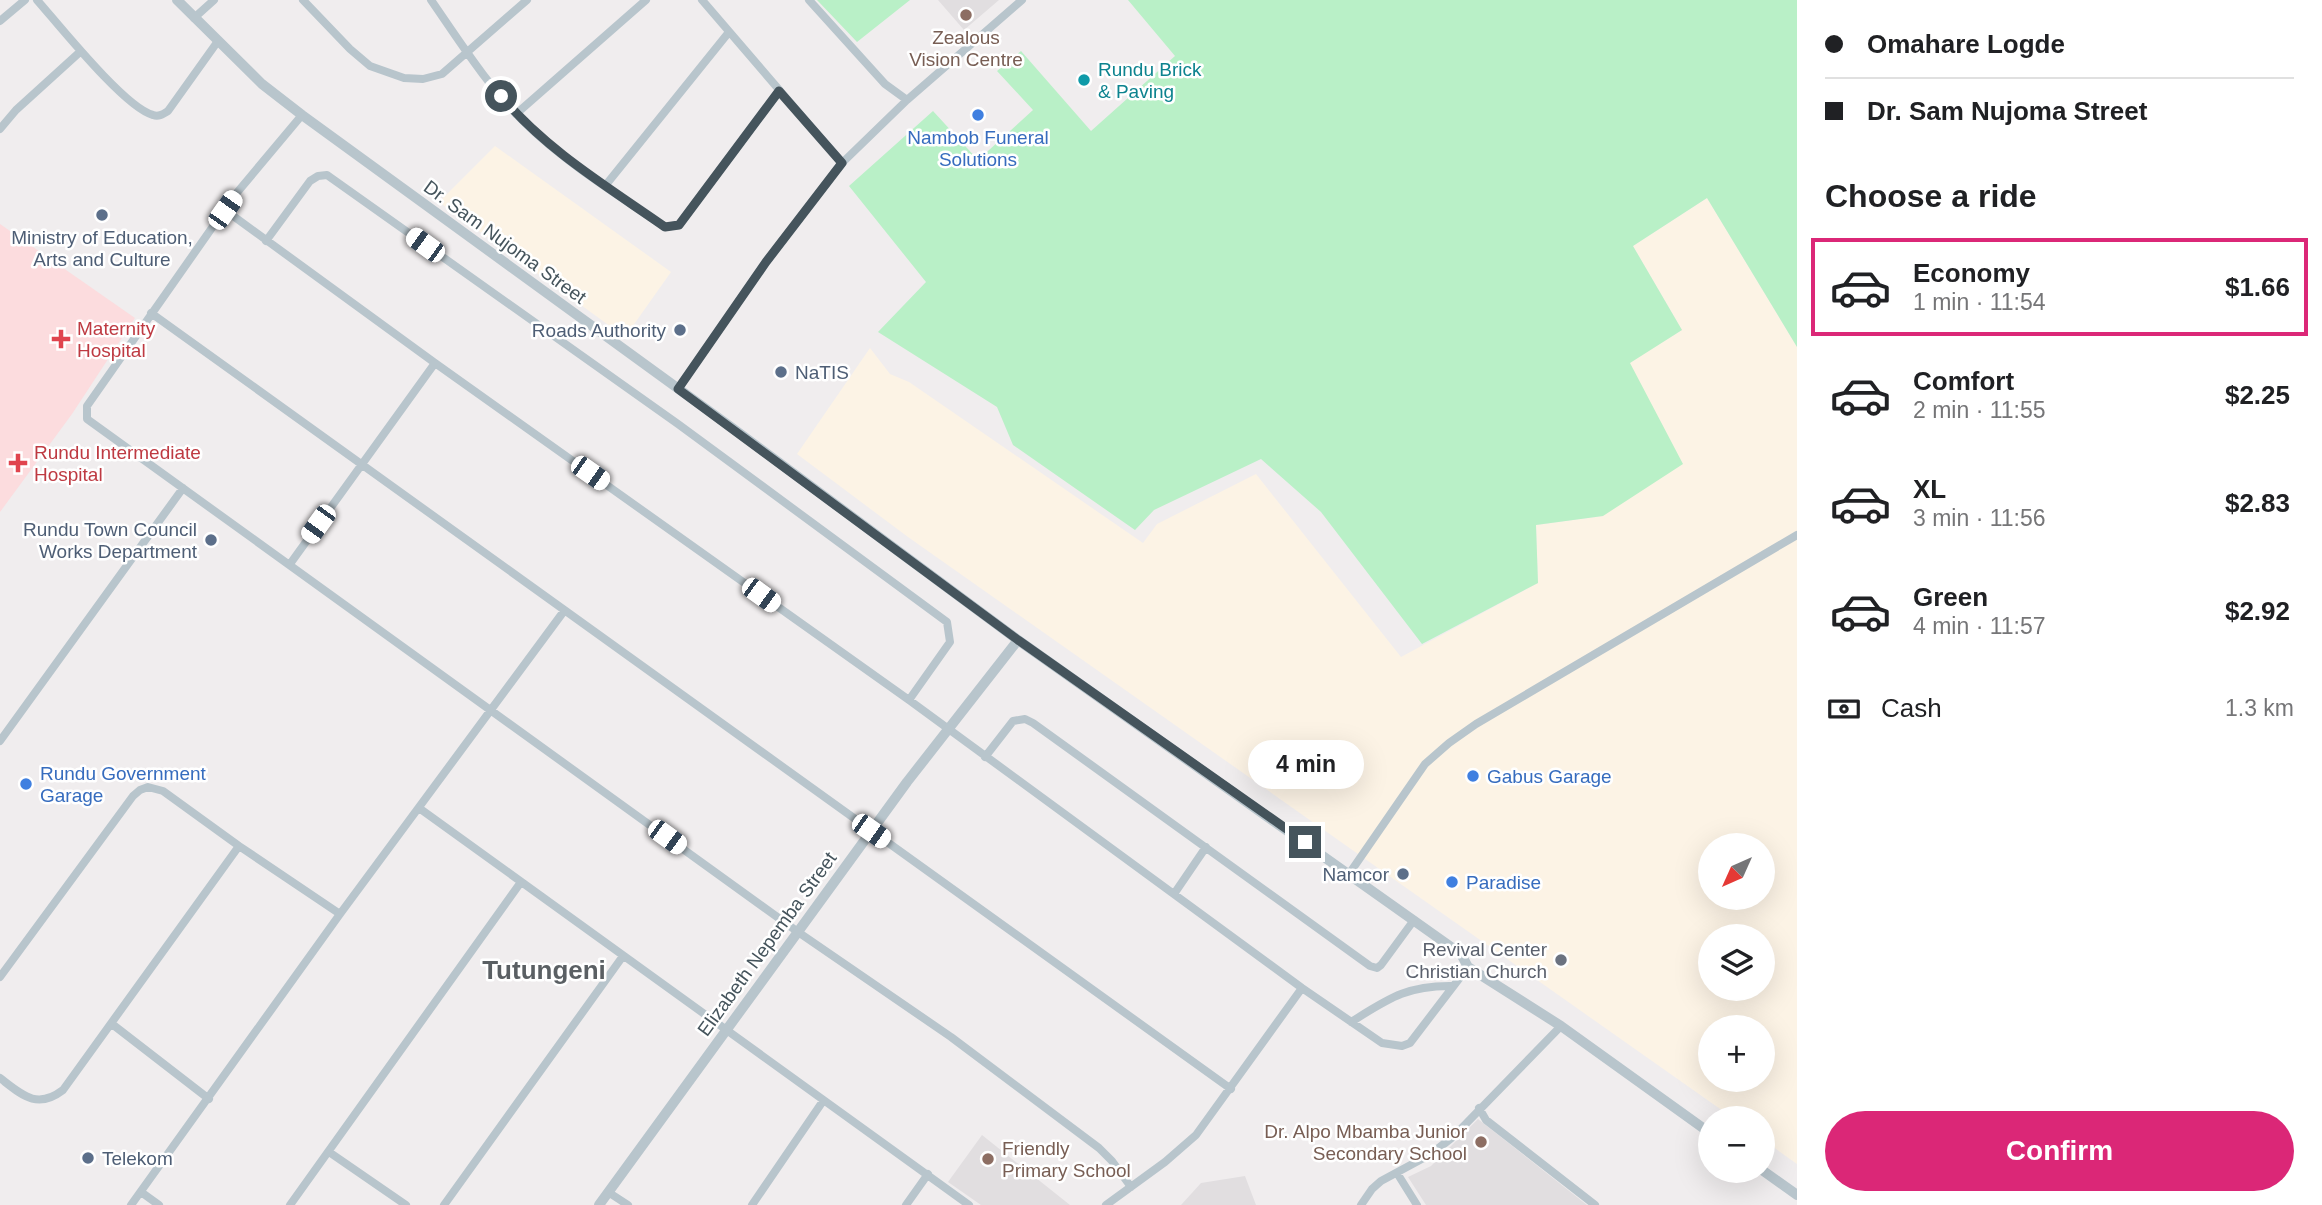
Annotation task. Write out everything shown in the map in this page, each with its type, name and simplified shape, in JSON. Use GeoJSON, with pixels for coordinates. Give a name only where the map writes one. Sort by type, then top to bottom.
{"type":"FeatureCollection","features":[{"type":"Feature","properties":{"kind":"street"},"geometry":{"type":"LineString","coordinates":[[0,21],[25,0]]}},
{"type":"Feature","properties":{"kind":"street"},"geometry":{"type":"LineString","coordinates":[[37,0],[81,51],[128,99],[153,116],[161,116],[168,111],[218,41]]}},
{"type":"Feature","properties":{"kind":"street","name":"Dr. Sam Nujoma Street"},"geometry":{"type":"LineString","coordinates":[[177,0],[262,84],[302,115],[1018,640],[1461,954],[1468,967],[1561,1026],[1698,1124]]}},
{"type":"Feature","properties":{"kind":"street"},"geometry":{"type":"LineString","coordinates":[[194,18],[214,0]]}},
{"type":"Feature","properties":{"kind":"street"},"geometry":{"type":"LineString","coordinates":[[303,0],[370,65],[404,78],[423,79],[442,74],[527,0]]}},
{"type":"Feature","properties":{"kind":"street"},"geometry":{"type":"LineString","coordinates":[[431,0],[467,52],[516,114],[561,153],[665,227],[679,225],[779,91]]}},
{"type":"Feature","properties":{"kind":"street"},"geometry":{"type":"LineString","coordinates":[[516,114],[646,0]]}},
{"type":"Feature","properties":{"kind":"street"},"geometry":{"type":"LineString","coordinates":[[702,0],[842,163]]}},
{"type":"Feature","properties":{"kind":"street"},"geometry":{"type":"LineString","coordinates":[[809,0],[885,84],[907,100]]}},
{"type":"Feature","properties":{"kind":"street"},"geometry":{"type":"LineString","coordinates":[[678,389],[766,262],[842,163],[907,100],[1022,0]]}},
{"type":"Feature","properties":{"kind":"street"},"geometry":{"type":"LineString","coordinates":[[605,186],[729,32]]}},
{"type":"Feature","properties":{"kind":"street"},"geometry":{"type":"LineString","coordinates":[[0,129],[16,110],[81,51]]}},
{"type":"Feature","properties":{"kind":"street"},"geometry":{"type":"LineString","coordinates":[[302,115],[225,210],[151,313],[86,406],[87,419],[798,932],[951,1037],[1088,1140],[1112,1161],[1131,1187]]}},
{"type":"Feature","properties":{"kind":"street"},"geometry":{"type":"LineString","coordinates":[[266,241],[310,181],[327,175],[678,424],[947,622],[950,642],[909,700]]}},
{"type":"Feature","properties":{"kind":"street"},"geometry":{"type":"LineString","coordinates":[[225,210],[909,700],[1302,988],[1382,1043],[1402,1046],[1418,1036],[1468,967]]}},
{"type":"Feature","properties":{"kind":"street"},"geometry":{"type":"LineString","coordinates":[[151,313],[1231,1089]]}},
{"type":"Feature","properties":{"kind":"street"},"geometry":{"type":"LineString","coordinates":[[289,564],[435,363]]}},
{"type":"Feature","properties":{"kind":"street"},"geometry":{"type":"LineString","coordinates":[[0,741],[183,488]]}},
{"type":"Feature","properties":{"kind":"street"},"geometry":{"type":"LineString","coordinates":[[1349,874],[1425,764],[1448,743],[1797,535]]}},
{"type":"Feature","properties":{"kind":"street"},"geometry":{"type":"LineString","coordinates":[[131,1205],[564,611]]}},
{"type":"Feature","properties":{"kind":"street","name":"Elizabeth Nepemba Street"},"geometry":{"type":"LineString","coordinates":[[598,1205],[871,831],[1018,640]]}},
{"type":"Feature","properties":{"kind":"street"},"geometry":{"type":"LineString","coordinates":[[985,757],[1013,721],[1025,719],[1033,723],[1370,966],[1377,968],[1381,965],[1414,920]]}},
{"type":"Feature","properties":{"kind":"street"},"geometry":{"type":"LineString","coordinates":[[0,977],[125,807],[140,790],[156,787],[341,914]]}},
{"type":"Feature","properties":{"kind":"street"},"geometry":{"type":"LineString","coordinates":[[419,808],[969,1205]]}},
{"type":"Feature","properties":{"kind":"street"},"geometry":{"type":"LineString","coordinates":[[0,1078],[33,1099],[54,1097],[73,1078],[239,846]]}},
{"type":"Feature","properties":{"kind":"street"},"geometry":{"type":"LineString","coordinates":[[1174,894],[1206,847]]}},
{"type":"Feature","properties":{"kind":"street"},"geometry":{"type":"LineString","coordinates":[[290,1205],[521,882]]}},
{"type":"Feature","properties":{"kind":"street"},"geometry":{"type":"LineString","coordinates":[[444,1205],[623,956]]}},
{"type":"Feature","properties":{"kind":"street"},"geometry":{"type":"LineString","coordinates":[[1351,1022],[1401,993],[1437,986],[1453,986]]}},
{"type":"Feature","properties":{"kind":"street"},"geometry":{"type":"LineString","coordinates":[[1106,1205],[1190,1142],[1302,988]]}},
{"type":"Feature","properties":{"kind":"street"},"geometry":{"type":"LineString","coordinates":[[112,1024],[209,1099]]}},
{"type":"Feature","properties":{"kind":"street"},"geometry":{"type":"LineString","coordinates":[[1361,1205],[1372,1189],[1442,1147],[1561,1026]]}},
{"type":"Feature","properties":{"kind":"street"},"geometry":{"type":"LineString","coordinates":[[752,1205],[824,1101]]}},
{"type":"Feature","properties":{"kind":"street"},"geometry":{"type":"LineString","coordinates":[[1479,1108],[1486,1120],[1595,1205]]}},
{"type":"Feature","properties":{"kind":"street"},"geometry":{"type":"LineString","coordinates":[[328,1152],[406,1205]]}},
{"type":"Feature","properties":{"kind":"street"},"geometry":{"type":"LineString","coordinates":[[1397,1173],[1416,1205]]}},
{"type":"Feature","properties":{"kind":"street"},"geometry":{"type":"LineString","coordinates":[[906,1205],[929,1174]]}},
{"type":"Feature","properties":{"kind":"street"},"geometry":{"type":"LineString","coordinates":[[1775,1179],[1797,1195]]}},
{"type":"Feature","properties":{"kind":"street"},"geometry":{"type":"LineString","coordinates":[[141,1192],[159,1205]]}},
{"type":"Feature","properties":{"kind":"street"},"geometry":{"type":"LineString","coordinates":[[608,1192],[628,1205]]}},
{"type":"Feature","properties":{"kind":"shaded area","name":"Zealous Vision Centre"},"geometry":{"type":"Polygon","coordinates":[[[938,0],[999,0],[964,30],[938,0]]]}},
{"type":"Feature","properties":{"kind":"shaded area"},"geometry":{"type":"Polygon","coordinates":[[[495,146],[671,272],[625,337],[439,202],[495,146]]]}},
{"type":"Feature","properties":{"kind":"shaded area"},"geometry":{"type":"Polygon","coordinates":[[[1707,198],[1797,347],[1797,1164],[1775,1148],[1775,1106],[1716,1106],[908,537],[797,454],[870,348],[890,374],[909,382],[1143,543],[1157,524],[1256,474],[1401,657],[1538,583],[1536,525],[1603,516],[1629,363],[1682,330],[1633,246],[1707,198]]]}},
{"type":"Feature","properties":{"kind":"shaded area","name":"Maternity Hospital"},"geometry":{"type":"Polygon","coordinates":[[[0,224],[135,318],[72,414],[0,512],[0,224]]]}},
{"type":"Feature","properties":{"kind":"shaded area","name":"Dr. Alpo Mbamba Junior Secondary School"},"geometry":{"type":"Polygon","coordinates":[[[1478,1119],[1587,1205],[1426,1205],[1408,1177],[1431,1166],[1478,1119]]]}},
{"type":"Feature","properties":{"kind":"shaded area","name":"Friendly Primary School"},"geometry":{"type":"Polygon","coordinates":[[[982,1135],[1070,1205],[981,1205],[948,1182],[982,1135]]]}},
{"type":"Feature","properties":{"kind":"shaded area"},"geometry":{"type":"Polygon","coordinates":[[[1245,1176],[1256,1205],[1181,1205],[1201,1183],[1245,1176]]]}},
{"type":"Feature","properties":{"kind":"green space"},"geometry":{"type":"Polygon","coordinates":[[[817,0],[910,0],[857,42],[817,0]]]}},
{"type":"Feature","properties":{"kind":"green space"},"geometry":{"type":"Polygon","coordinates":[[[1128,0],[1797,0],[1797,347],[1707,198],[1633,246],[1682,330],[1630,363],[1683,464],[1603,516],[1536,525],[1538,583],[1422,644],[1321,512],[1261,459],[1154,510],[1135,530],[1013,445],[997,407],[878,332],[926,282],[849,186],[933,111],[978,160],[1033,110],[997,71],[1021,51],[1091,131],[1175,56],[1128,0]]]}},
{"type":"Feature","properties":{"kind":"place","name":"Zealous Vision Centre"},"geometry":{"type":"Point","coordinates":[966,15]}},
{"type":"Feature","properties":{"kind":"place","name":"Rundu Brick & Paving"},"geometry":{"type":"Point","coordinates":[1084,80]}},
{"type":"Feature","properties":{"kind":"place","name":"Nambob Funeral Solutions"},"geometry":{"type":"Point","coordinates":[978,115]}},
{"type":"Feature","properties":{"kind":"place","name":"Ministry of Education, Arts and Culture"},"geometry":{"type":"Point","coordinates":[102,215]}},
{"type":"Feature","properties":{"kind":"place","name":"Roads Authority"},"geometry":{"type":"Point","coordinates":[680,330]}},
{"type":"Feature","properties":{"kind":"place","name":"Maternity Hospital"},"geometry":{"type":"Point","coordinates":[61,339]}},
{"type":"Feature","properties":{"kind":"place","name":"NaTIS"},"geometry":{"type":"Point","coordinates":[781,372]}},
{"type":"Feature","properties":{"kind":"place","name":"Rundu Intermediate Hospital"},"geometry":{"type":"Point","coordinates":[18,463]}},
{"type":"Feature","properties":{"kind":"place","name":"Rundu Town Council Works Department"},"geometry":{"type":"Point","coordinates":[211,540]}},
{"type":"Feature","properties":{"kind":"place","name":"Gabus Garage"},"geometry":{"type":"Point","coordinates":[1473,776]}},
{"type":"Feature","properties":{"kind":"place","name":"Rundu Government Garage"},"geometry":{"type":"Point","coordinates":[26,784]}},
{"type":"Feature","properties":{"kind":"place","name":"Namcor"},"geometry":{"type":"Point","coordinates":[1403,874]}},
{"type":"Feature","properties":{"kind":"place","name":"Paradise"},"geometry":{"type":"Point","coordinates":[1452,882]}},
{"type":"Feature","properties":{"kind":"place","name":"Revival Center Christian Church"},"geometry":{"type":"Point","coordinates":[1561,960]}},
{"type":"Feature","properties":{"kind":"place","name":"Dr. Alpo Mbamba Junior Secondary School"},"geometry":{"type":"Point","coordinates":[1481,1142]}},
{"type":"Feature","properties":{"kind":"place","name":"Telekom"},"geometry":{"type":"Point","coordinates":[88,1158]}},
{"type":"Feature","properties":{"kind":"place","name":"Friendly Primary School"},"geometry":{"type":"Point","coordinates":[988,1159]}},
{"type":"Feature","properties":{"kind":"district","name":"Tutungeni"},"geometry":{"type":"Point","coordinates":[544,970]}},
{"type":"Feature","properties":{"kind":"route"},"geometry":{"type":"LineString","coordinates":[[501,96],[528,126],[561,153],[665,227],[672,228],[679,225],[779,91],[842,163],[766,262],[678,389],[1018,640],[1305,842]]}}]}
